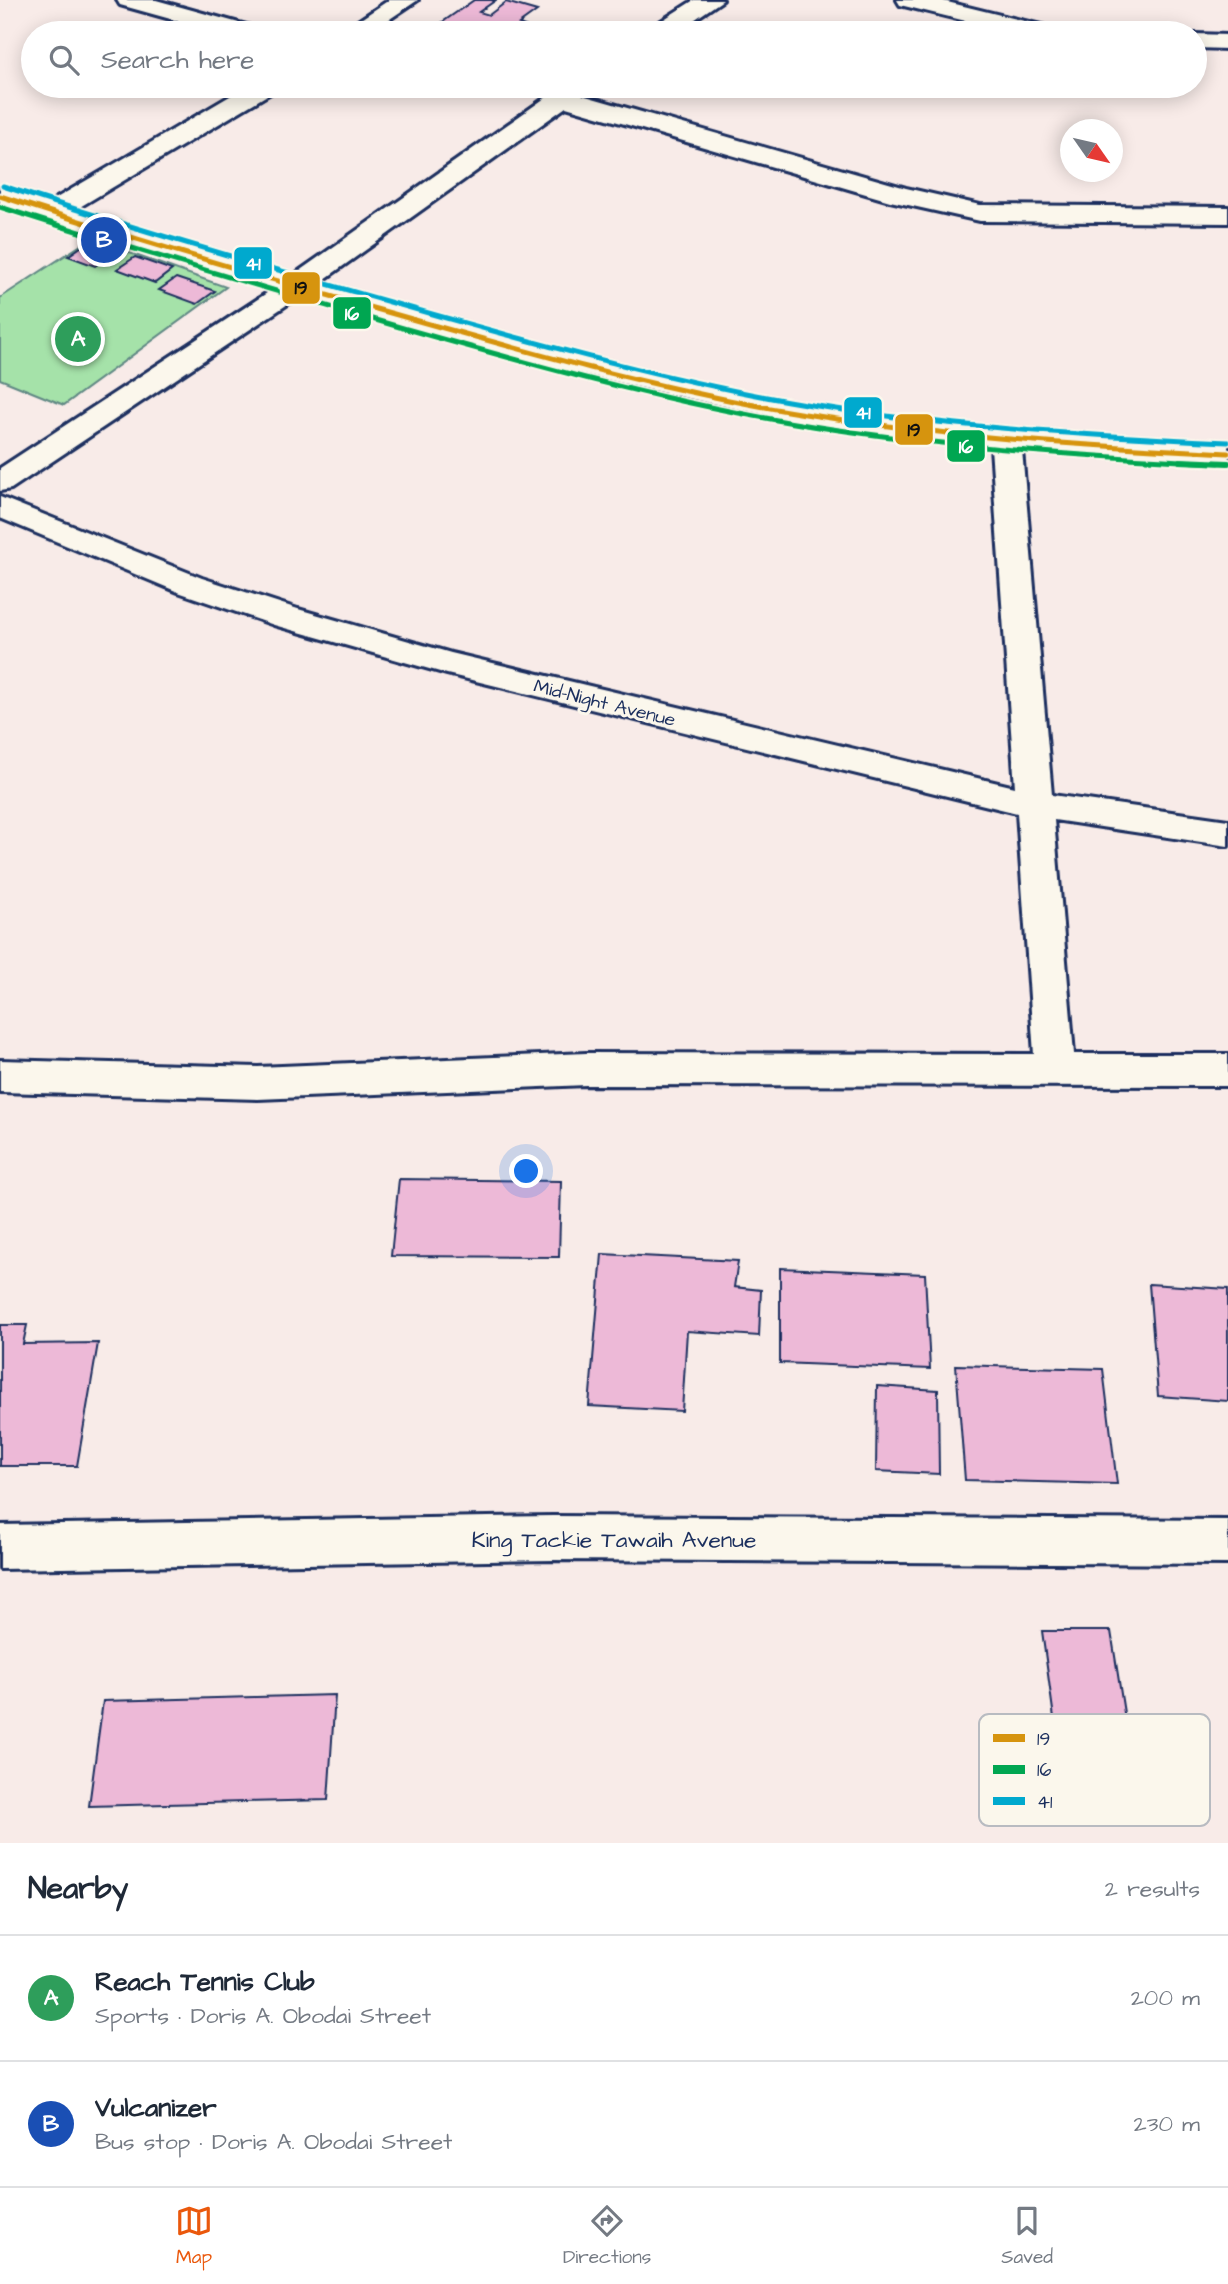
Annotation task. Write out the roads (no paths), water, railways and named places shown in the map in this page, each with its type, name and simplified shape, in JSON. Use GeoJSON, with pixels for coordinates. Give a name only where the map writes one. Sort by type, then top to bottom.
{"type":"FeatureCollection","features":[{"type":"Feature","properties":{"kind":"street"},"geometry":{"type":"LineString","coordinates":[[129,0],[205,21]]}},
{"type":"Feature","properties":{"kind":"street"},"geometry":{"type":"LineString","coordinates":[[372,21],[406,0]]}},
{"type":"Feature","properties":{"kind":"street"},"geometry":{"type":"LineString","coordinates":[[678,21],[711,0]]}},
{"type":"Feature","properties":{"kind":"street"},"geometry":{"type":"LineString","coordinates":[[909,0],[995,21]]}},
{"type":"Feature","properties":{"kind":"street"},"geometry":{"type":"LineString","coordinates":[[1207,41],[1228,42]]}},
{"type":"Feature","properties":{"kind":"street"},"geometry":{"type":"LineString","coordinates":[[50,213],[245,98]]}},
{"type":"Feature","properties":{"kind":"street"},"geometry":{"type":"LineString","coordinates":[[0,482],[295,286],[559,98]]}},
{"type":"Feature","properties":{"kind":"street"},"geometry":{"type":"LineString","coordinates":[[591,98],[900,195],[980,213],[1228,215]]}},
{"type":"Feature","properties":{"kind":"street"},"geometry":{"type":"LineString","coordinates":[[0,196],[295,286],[647,382],[788,411],[1006,439],[1080,447],[1228,453]]}},
{"type":"Feature","properties":{"kind":"street"},"geometry":{"type":"LineString","coordinates":[[1006,439],[1037,805],[1055,1069]]}},
{"type":"Feature","properties":{"kind":"street","name":"Mid-Night Avenue"},"geometry":{"type":"LineString","coordinates":[[0,507],[190,585],[299,621],[460,666],[1037,805],[1228,833]]}},
{"type":"Feature","properties":{"kind":"street"},"geometry":{"type":"LineString","coordinates":[[0,1076],[258,1083],[586,1069],[1228,1070]]}},
{"type":"Feature","properties":{"kind":"street","name":"King Tackie Tawaih Avenue"},"geometry":{"type":"LineString","coordinates":[[0,1547],[553,1538],[1228,1542]]}},
{"type":"Feature","properties":{"kind":"place","name":"Vulcanizer"},"geometry":{"type":"Point","coordinates":[104,240]}},
{"type":"Feature","properties":{"kind":"place","name":"Reach Tennis Club"},"geometry":{"type":"Point","coordinates":[78,339]}}]}
